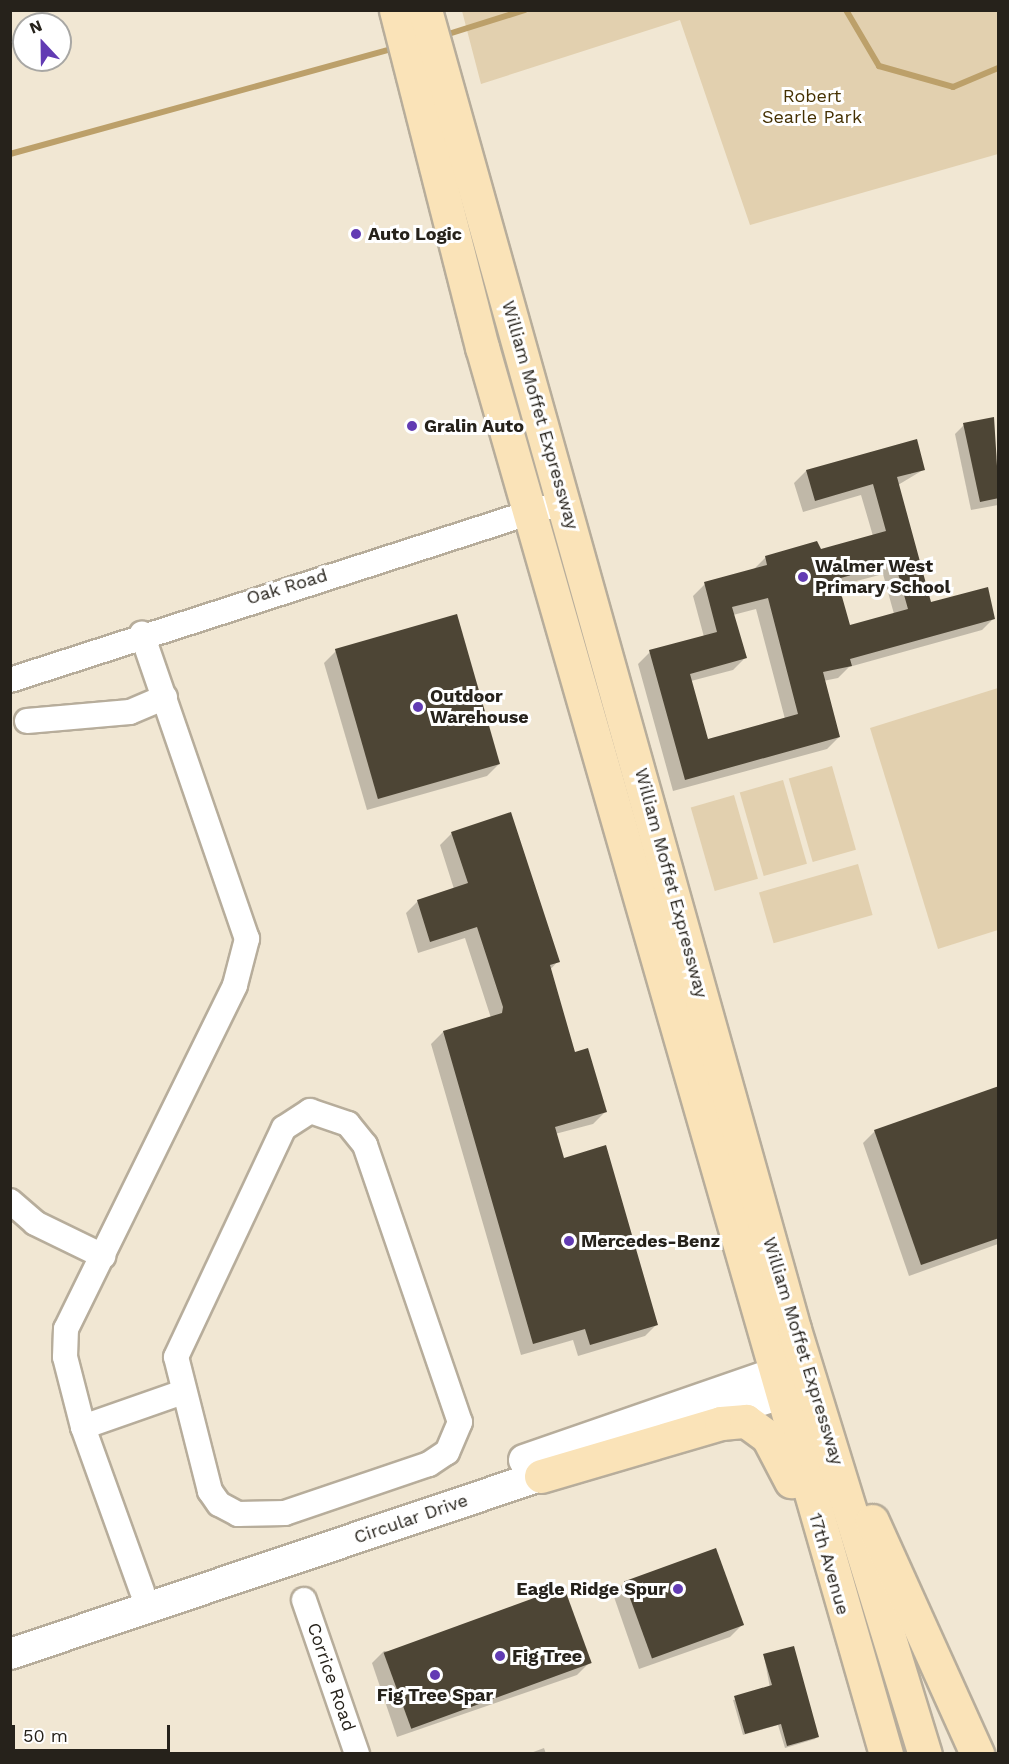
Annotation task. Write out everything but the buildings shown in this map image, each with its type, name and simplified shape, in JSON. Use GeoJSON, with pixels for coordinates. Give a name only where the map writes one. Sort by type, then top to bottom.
{"type":"FeatureCollection","features":[{"type":"Feature","properties":{"kind":"main road","name":"William Moffet Expressway"},"geometry":{"type":"LineString","coordinates":[[396,10],[437,103],[566,501],[793,1378]]}},
{"type":"Feature","properties":{"kind":"main road","name":"William Moffet Expressway"},"geometry":{"type":"LineString","coordinates":[[424,10],[437,103],[482,347],[529,512],[793,1378],[842,1480],[925,1754]]}},
{"type":"Feature","properties":{"kind":"main road","name":"17th Avenue"},"geometry":{"type":"LineString","coordinates":[[793,1378],[815,1517],[886,1754]]}},
{"type":"Feature","properties":{"kind":"main road"},"geometry":{"type":"LineString","coordinates":[[541,1476],[721,1424],[746,1421],[768,1437],[815,1517]]}},
{"type":"Feature","properties":{"kind":"main road"},"geometry":{"type":"LineString","coordinates":[[842,1480],[857,1490],[865,1504],[977,1754]]}},
{"type":"Feature","properties":{"kind":"street","name":"Oak Road"},"geometry":{"type":"LineString","coordinates":[[10,680],[142,634],[566,501]]}},
{"type":"Feature","properties":{"kind":"street"},"geometry":{"type":"LineString","coordinates":[[142,634],[241,911],[245,955],[103,1256],[70,1316],[64,1342],[83,1427],[142,1591]]}},
{"type":"Feature","properties":{"kind":"street"},"geometry":{"type":"LineString","coordinates":[[27,721],[130,712],[165,697]]}},
{"type":"Feature","properties":{"kind":"street"},"geometry":{"type":"LineString","coordinates":[[310,1111],[334,1116],[365,1145],[459,1413],[453,1443],[429,1464],[302,1508],[238,1514],[219,1504],[210,1491],[183,1392],[178,1347],[284,1128],[310,1111]]}},
{"type":"Feature","properties":{"kind":"street"},"geometry":{"type":"LineString","coordinates":[[10,1202],[35,1223],[103,1256]]}},
{"type":"Feature","properties":{"kind":"street","name":"Circular Drive"},"geometry":{"type":"LineString","coordinates":[[10,1654],[541,1476],[793,1378]]}},
{"type":"Feature","properties":{"kind":"street","name":"Circular Drive"},"geometry":{"type":"LineString","coordinates":[[10,1640],[142,1591],[793,1378]]}},
{"type":"Feature","properties":{"kind":"street"},"geometry":{"type":"LineString","coordinates":[[83,1427],[183,1392]]}},
{"type":"Feature","properties":{"kind":"street","name":"Corrice Road"},"geometry":{"type":"LineString","coordinates":[[304,1600],[357,1754]]}},
{"type":"Feature","properties":{"kind":"green space","name":"Robert Searle Park"},"geometry":{"type":"Polygon","coordinates":[[[462,11],[998,11],[998,154],[750,225],[680,20],[481,84],[462,11]]]}},
{"type":"Feature","properties":{"kind":"green space"},"geometry":{"type":"Polygon","coordinates":[[[998,688],[998,930],[938,949],[870,728],[998,688]]]}},
{"type":"Feature","properties":{"kind":"green space"},"geometry":{"type":"Polygon","coordinates":[[[832,766],[856,850],[813,862],[789,778],[832,766]]]}},
{"type":"Feature","properties":{"kind":"green space"},"geometry":{"type":"Polygon","coordinates":[[[783,780],[807,864],[764,876],[740,792],[783,780]]]}},
{"type":"Feature","properties":{"kind":"green space"},"geometry":{"type":"Polygon","coordinates":[[[734,795],[758,879],[715,891],[691,807],[734,795]]]}},
{"type":"Feature","properties":{"kind":"green space"},"geometry":{"type":"Polygon","coordinates":[[[858,864],[873,915],[774,943],[759,892],[858,864]]]}},
{"type":"Feature","properties":{"kind":"waterway"},"geometry":{"type":"LineString","coordinates":[[442,36],[525,10]]}},
{"type":"Feature","properties":{"kind":"waterway"},"geometry":{"type":"LineString","coordinates":[[846,10],[879,66],[953,87],[998,68]]}},
{"type":"Feature","properties":{"kind":"waterway"},"geometry":{"type":"LineString","coordinates":[[10,154],[395,48]]}},
{"type":"Feature","properties":{"kind":"place","name":"Auto Logic"},"geometry":{"type":"Point","coordinates":[356,234]}},
{"type":"Feature","properties":{"kind":"place","name":"Gralin Auto"},"geometry":{"type":"Point","coordinates":[412,426]}},
{"type":"Feature","properties":{"kind":"place","name":"Walmer West Primary School"},"geometry":{"type":"Point","coordinates":[803,577]}},
{"type":"Feature","properties":{"kind":"place","name":"Outdoor Warehouse"},"geometry":{"type":"Point","coordinates":[418,707]}},
{"type":"Feature","properties":{"kind":"place","name":"Mercedes-Benz"},"geometry":{"type":"Point","coordinates":[569,1241]}},
{"type":"Feature","properties":{"kind":"place","name":"Eagle Ridge Spur"},"geometry":{"type":"Point","coordinates":[678,1589]}},
{"type":"Feature","properties":{"kind":"place","name":"Fig Tree"},"geometry":{"type":"Point","coordinates":[500,1656]}},
{"type":"Feature","properties":{"kind":"place","name":"Fig Tree Spar"},"geometry":{"type":"Point","coordinates":[435,1675]}}]}
